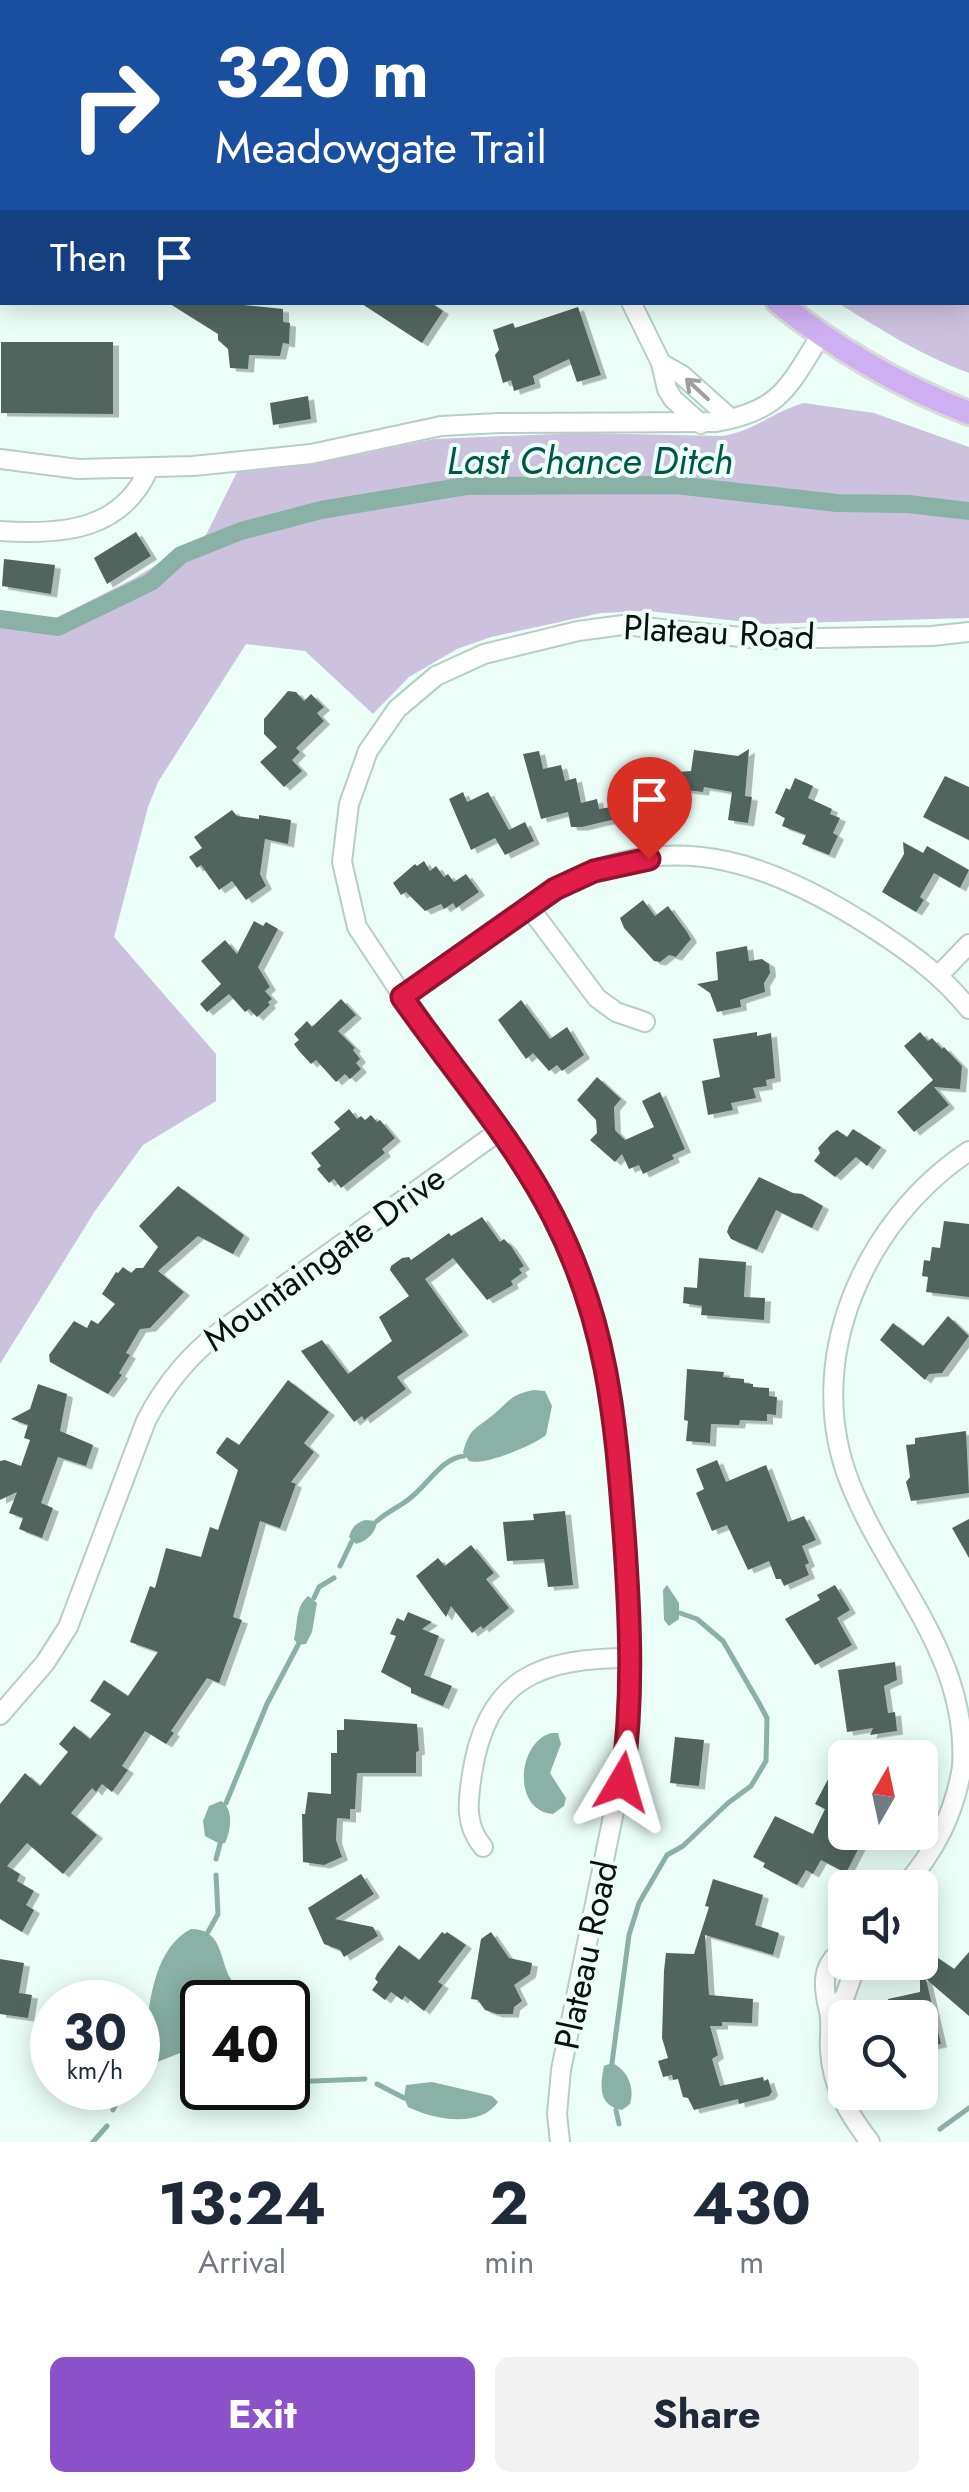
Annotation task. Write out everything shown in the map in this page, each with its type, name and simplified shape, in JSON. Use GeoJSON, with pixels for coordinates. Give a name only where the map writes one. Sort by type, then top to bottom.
{"type":"FeatureCollection","features":[{"type":"Feature","properties":{"kind":"main road"},"geometry":{"type":"LineString","coordinates":[[782,305],[821,334],[915,390],[969,413]]}},
{"type":"Feature","properties":{"kind":"street"},"geometry":{"type":"LineString","coordinates":[[633,305],[673,399],[700,424]]}},
{"type":"Feature","properties":{"kind":"street"},"geometry":{"type":"LineString","coordinates":[[0,459],[55,468],[149,468],[262,461],[442,426],[499,422],[700,424],[730,420],[761,410],[780,397],[821,334]]}},
{"type":"Feature","properties":{"kind":"street"},"geometry":{"type":"LineString","coordinates":[[660,363],[691,382],[730,420]]}},
{"type":"Feature","properties":{"kind":"street"},"geometry":{"type":"LineString","coordinates":[[0,531],[79,529],[115,512],[138,493],[149,468]]}},
{"type":"Feature","properties":{"kind":"street","name":"Plateau Road"},"geometry":{"type":"LineString","coordinates":[[560,2142],[557,2114],[561,2070],[628,1743],[631,1658],[615,1418],[598,1329],[576,1265],[554,1218],[534,1183],[357,927],[343,877],[342,842],[354,787],[376,736],[396,708],[436,676],[494,651],[623,626],[762,639],[969,632]]}},
{"type":"Feature","properties":{"kind":"street"},"geometry":{"type":"LineString","coordinates":[[402,997],[571,880],[618,864],[675,856],[732,861],[760,868],[821,896],[939,975],[969,1009]]}},
{"type":"Feature","properties":{"kind":"street"},"geometry":{"type":"LineString","coordinates":[[529,907],[597,998],[616,1012],[645,1022]]}},
{"type":"Feature","properties":{"kind":"street"},"geometry":{"type":"LineString","coordinates":[[939,975],[969,944]]}},
{"type":"Feature","properties":{"kind":"street","name":"Mountaingate Drive"},"geometry":{"type":"LineString","coordinates":[[0,1714],[45,1663],[68,1626],[146,1421],[156,1401],[190,1357],[498,1132]]}},
{"type":"Feature","properties":{"kind":"street"},"geometry":{"type":"LineString","coordinates":[[917,1870],[936,1847],[953,1807],[965,1737],[963,1711],[943,1647],[849,1481],[839,1442],[836,1384],[847,1311],[881,1237],[927,1182],[969,1151]]}},
{"type":"Feature","properties":{"kind":"street"},"geometry":{"type":"LineString","coordinates":[[482,1847],[470,1827],[468,1799],[478,1744],[494,1709],[516,1684],[542,1668],[572,1660],[631,1658]]}},
{"type":"Feature","properties":{"kind":"street"},"geometry":{"type":"LineString","coordinates":[[828,1967],[824,1997],[828,2008]]}},
{"type":"Feature","properties":{"kind":"street"},"geometry":{"type":"LineString","coordinates":[[847,2110],[870,2142]]}},
{"type":"Feature","properties":{"kind":"shaded area"},"geometry":{"type":"Polygon","coordinates":[[[841,305],[969,305],[969,373],[918,350],[841,305]]]}},
{"type":"Feature","properties":{"kind":"shaded area"},"geometry":{"type":"Polygon","coordinates":[[[804,403],[874,413],[969,447],[969,618],[765,624],[648,611],[601,613],[491,637],[457,649],[409,677],[373,714],[305,651],[246,644],[158,782],[114,937],[216,1054],[216,1101],[143,1145],[95,1211],[0,1364],[0,612],[56,618],[133,579],[206,535],[237,472],[317,463],[434,439],[579,433],[722,436],[745,430],[804,403]]]}},
{"type":"Feature","properties":{"kind":"shaded area"},"geometry":{"type":"Polygon","coordinates":[[[545,1391],[552,1406],[546,1435],[508,1454],[469,1461],[463,1452],[474,1429],[515,1396],[545,1391]]]}},
{"type":"Feature","properties":{"kind":"shaded area"},"geometry":{"type":"Polygon","coordinates":[[[365,1520],[377,1521],[375,1529],[356,1544],[350,1534],[365,1520]]]}},
{"type":"Feature","properties":{"kind":"shaded area"},"geometry":{"type":"Polygon","coordinates":[[[667,1585],[679,1603],[679,1619],[669,1626],[664,1620],[663,1590],[667,1585]]]}},
{"type":"Feature","properties":{"kind":"shaded area"},"geometry":{"type":"Polygon","coordinates":[[[308,1596],[317,1603],[312,1632],[306,1644],[298,1645],[294,1639],[298,1616],[308,1596]]]}},
{"type":"Feature","properties":{"kind":"shaded area"},"geometry":{"type":"Polygon","coordinates":[[[551,1733],[558,1733],[561,1744],[550,1773],[566,1798],[564,1806],[553,1814],[540,1810],[531,1801],[524,1776],[531,1749],[551,1733]]]}},
{"type":"Feature","properties":{"kind":"shaded area"},"geometry":{"type":"Polygon","coordinates":[[[221,1801],[230,1820],[225,1843],[220,1844],[205,1836],[203,1821],[209,1806],[221,1801]]]}},
{"type":"Feature","properties":{"kind":"shaded area"},"geometry":{"type":"Polygon","coordinates":[[[191,1929],[208,1933],[214,1938],[232,1980],[180,1980],[180,2053],[160,2061],[160,1980],[155,1980],[167,1951],[191,1929]]]}},
{"type":"Feature","properties":{"kind":"shaded area"},"geometry":{"type":"Polygon","coordinates":[[[612,2063],[622,2070],[631,2086],[630,2104],[622,2110],[608,2104],[602,2094],[604,2066],[612,2063]]]}},
{"type":"Feature","properties":{"kind":"shaded area"},"geometry":{"type":"Polygon","coordinates":[[[432,2082],[492,2096],[498,2102],[480,2116],[468,2119],[442,2118],[408,2107],[404,2098],[406,2085],[432,2082]]]}},
{"type":"Feature","properties":{"kind":"building"},"geometry":{"type":"Polygon","coordinates":[[[172,305],[283,309],[283,322],[290,323],[289,344],[283,343],[280,356],[249,355],[248,369],[230,368],[228,349],[218,340],[218,334],[172,305]]]}},
{"type":"Feature","properties":{"kind":"building"},"geometry":{"type":"Polygon","coordinates":[[[364,305],[434,305],[443,311],[422,343],[364,305]]]}},
{"type":"Feature","properties":{"kind":"building"},"geometry":{"type":"Polygon","coordinates":[[[578,307],[601,375],[577,382],[569,359],[533,376],[535,384],[514,391],[511,380],[503,383],[493,330],[513,323],[515,328],[578,307]]]}},
{"type":"Feature","properties":{"kind":"building"},"geometry":{"type":"Polygon","coordinates":[[[1,342],[113,342],[113,414],[1,413],[1,342]]]}},
{"type":"Feature","properties":{"kind":"building"},"geometry":{"type":"Polygon","coordinates":[[[308,396],[311,419],[273,425],[270,403],[308,396]]]}},
{"type":"Feature","properties":{"kind":"building"},"geometry":{"type":"Polygon","coordinates":[[[136,532],[151,556],[107,584],[94,558],[136,532]]]}},
{"type":"Feature","properties":{"kind":"building"},"geometry":{"type":"Polygon","coordinates":[[[4,559],[55,565],[51,594],[2,586],[4,559]]]}},
{"type":"Feature","properties":{"kind":"building"},"geometry":{"type":"Polygon","coordinates":[[[288,691],[296,692],[304,701],[311,694],[324,707],[317,713],[324,721],[296,748],[300,752],[292,760],[302,771],[284,787],[260,762],[277,747],[264,734],[264,719],[288,691]]]}},
{"type":"Feature","properties":{"kind":"building"},"geometry":{"type":"Polygon","coordinates":[[[749,749],[745,796],[752,797],[748,823],[728,820],[732,792],[704,787],[703,792],[669,788],[672,815],[624,817],[582,827],[571,827],[568,812],[541,819],[523,754],[539,751],[543,769],[561,765],[565,781],[576,778],[581,803],[597,799],[599,809],[630,804],[627,767],[652,766],[652,774],[691,771],[694,750],[738,756],[749,749]]]}},
{"type":"Feature","properties":{"kind":"building"},"geometry":{"type":"Polygon","coordinates":[[[945,776],[969,787],[969,840],[923,817],[945,776]]]}},
{"type":"Feature","properties":{"kind":"building"},"geometry":{"type":"Polygon","coordinates":[[[795,778],[813,786],[808,798],[832,809],[830,814],[840,818],[833,833],[838,836],[829,855],[802,844],[806,835],[782,826],[785,818],[775,813],[795,778]]]}},
{"type":"Feature","properties":{"kind":"building"},"geometry":{"type":"Polygon","coordinates":[[[463,792],[467,802],[488,792],[509,830],[525,822],[534,841],[505,855],[495,838],[471,850],[449,799],[463,792]]]}},
{"type":"Feature","properties":{"kind":"building"},"geometry":{"type":"Polygon","coordinates":[[[232,810],[237,816],[291,820],[288,844],[265,839],[260,874],[266,886],[246,900],[232,881],[219,890],[201,865],[197,868],[189,857],[202,848],[194,837],[232,810]]]}},
{"type":"Feature","properties":{"kind":"building"},"geometry":{"type":"Polygon","coordinates":[[[903,842],[923,853],[927,846],[969,870],[960,888],[934,873],[916,912],[882,892],[904,854],[903,842]]]}},
{"type":"Feature","properties":{"kind":"building"},"geometry":{"type":"Polygon","coordinates":[[[424,861],[430,871],[436,866],[454,882],[466,874],[479,892],[456,908],[453,903],[444,909],[441,904],[425,911],[406,892],[401,895],[393,883],[424,861]]]}},
{"type":"Feature","properties":{"kind":"building"},"geometry":{"type":"Polygon","coordinates":[[[643,900],[655,916],[668,906],[687,932],[691,939],[676,957],[669,955],[660,962],[654,961],[624,928],[620,918],[643,900]]]}},
{"type":"Feature","properties":{"kind":"building"},"geometry":{"type":"Polygon","coordinates":[[[254,921],[278,929],[258,967],[270,987],[265,991],[272,999],[270,1005],[257,1017],[249,1009],[245,1012],[229,994],[207,1012],[200,1004],[221,984],[201,961],[225,940],[237,954],[254,921]]]}},
{"type":"Feature","properties":{"kind":"building"},"geometry":{"type":"Polygon","coordinates":[[[747,946],[749,961],[762,959],[769,964],[765,992],[740,1000],[741,1007],[717,1012],[710,993],[697,984],[718,980],[716,952],[747,946]]]}},
{"type":"Feature","properties":{"kind":"building"},"geometry":{"type":"Polygon","coordinates":[[[341,999],[356,1015],[338,1031],[355,1048],[360,1059],[356,1063],[361,1069],[350,1079],[345,1074],[336,1082],[316,1060],[311,1064],[299,1051],[294,1044],[299,1040],[294,1034],[307,1021],[312,1027],[341,999]]]}},
{"type":"Feature","properties":{"kind":"building"},"geometry":{"type":"Polygon","coordinates":[[[521,1000],[550,1039],[567,1027],[584,1055],[562,1071],[557,1065],[549,1071],[533,1053],[526,1059],[498,1020],[521,1000]]]}},
{"type":"Feature","properties":{"kind":"building"},"geometry":{"type":"Polygon","coordinates":[[[757,1032],[757,1036],[771,1033],[775,1078],[766,1080],[767,1086],[753,1088],[756,1098],[731,1103],[733,1110],[708,1115],[702,1081],[720,1077],[713,1039],[757,1032]]]}},
{"type":"Feature","properties":{"kind":"building"},"geometry":{"type":"Polygon","coordinates":[[[920,1032],[928,1041],[932,1038],[944,1047],[962,1066],[960,1089],[934,1087],[949,1105],[914,1132],[897,1112],[933,1080],[904,1046],[920,1032]]]}},
{"type":"Feature","properties":{"kind":"building"},"geometry":{"type":"Polygon","coordinates":[[[597,1077],[621,1099],[614,1107],[615,1130],[625,1140],[654,1127],[642,1101],[660,1092],[685,1149],[643,1174],[639,1165],[629,1169],[622,1154],[615,1162],[590,1140],[597,1133],[596,1120],[577,1100],[597,1077]]]}},
{"type":"Feature","properties":{"kind":"building"},"geometry":{"type":"Polygon","coordinates":[[[349,1109],[357,1119],[361,1116],[365,1120],[371,1115],[377,1122],[380,1120],[395,1138],[382,1149],[385,1153],[341,1188],[334,1179],[329,1183],[317,1169],[321,1166],[311,1153],[340,1129],[334,1122],[349,1109]]]}},
{"type":"Feature","properties":{"kind":"building"},"geometry":{"type":"Polygon","coordinates":[[[853,1129],[881,1147],[867,1166],[856,1157],[835,1177],[814,1161],[820,1153],[818,1148],[837,1130],[847,1137],[853,1129]]]}},
{"type":"Feature","properties":{"kind":"building"},"geometry":{"type":"Polygon","coordinates":[[[759,1177],[823,1206],[812,1228],[776,1210],[757,1250],[731,1239],[729,1226],[759,1177]]]}},
{"type":"Feature","properties":{"kind":"building"},"geometry":{"type":"Polygon","coordinates":[[[178,1186],[244,1235],[233,1254],[198,1236],[158,1271],[184,1292],[150,1328],[140,1329],[126,1353],[130,1355],[119,1373],[122,1375],[108,1394],[50,1362],[49,1355],[74,1321],[87,1328],[91,1320],[98,1324],[115,1304],[102,1294],[116,1272],[123,1267],[131,1273],[143,1268],[158,1247],[139,1226],[178,1186]]]}},
{"type":"Feature","properties":{"kind":"building"},"geometry":{"type":"Polygon","coordinates":[[[482,1217],[500,1242],[504,1239],[511,1246],[524,1266],[519,1269],[522,1273],[511,1281],[513,1285],[487,1300],[453,1258],[425,1279],[463,1332],[397,1377],[406,1389],[364,1420],[362,1416],[354,1422],[301,1351],[322,1340],[348,1374],[392,1341],[379,1317],[409,1296],[391,1266],[402,1258],[411,1260],[449,1233],[451,1236],[482,1217]]]}},
{"type":"Feature","properties":{"kind":"building"},"geometry":{"type":"Polygon","coordinates":[[[944,1221],[969,1224],[969,1297],[926,1292],[924,1260],[930,1261],[932,1247],[940,1248],[944,1221]]]}},
{"type":"Feature","properties":{"kind":"building"},"geometry":{"type":"Polygon","coordinates":[[[699,1258],[746,1262],[744,1297],[765,1298],[764,1320],[701,1315],[702,1306],[683,1303],[684,1287],[697,1288],[699,1258]]]}},
{"type":"Feature","properties":{"kind":"building"},"geometry":{"type":"Polygon","coordinates":[[[948,1316],[969,1336],[942,1373],[929,1374],[925,1380],[880,1340],[893,1323],[923,1346],[948,1316]]]}},
{"type":"Feature","properties":{"kind":"building"},"geometry":{"type":"Polygon","coordinates":[[[687,1369],[724,1372],[723,1377],[769,1388],[769,1396],[777,1397],[776,1415],[767,1414],[767,1421],[740,1420],[739,1425],[711,1424],[710,1443],[686,1441],[687,1369]]]}},
{"type":"Feature","properties":{"kind":"building"},"geometry":{"type":"Polygon","coordinates":[[[288,1380],[329,1412],[304,1443],[314,1452],[291,1482],[296,1484],[280,1528],[260,1521],[233,1617],[242,1620],[219,1683],[207,1678],[166,1744],[145,1731],[122,1766],[128,1770],[112,1792],[102,1784],[96,1792],[92,1788],[71,1813],[97,1835],[63,1874],[27,1843],[7,1866],[20,1874],[17,1881],[34,1891],[26,1905],[34,1910],[22,1932],[0,1919],[0,1804],[25,1773],[40,1786],[68,1752],[59,1744],[74,1726],[90,1739],[111,1714],[90,1701],[104,1680],[128,1696],[158,1652],[130,1642],[150,1586],[155,1588],[166,1548],[201,1557],[210,1527],[218,1530],[238,1470],[216,1453],[227,1437],[239,1445],[288,1380]]]}},
{"type":"Feature","properties":{"kind":"building"},"geometry":{"type":"Polygon","coordinates":[[[38,1384],[67,1394],[60,1431],[93,1445],[86,1466],[58,1457],[41,1503],[53,1508],[42,1538],[19,1529],[23,1518],[9,1513],[17,1492],[0,1500],[0,1461],[21,1466],[30,1440],[24,1438],[28,1425],[11,1419],[30,1409],[38,1384]]]}},
{"type":"Feature","properties":{"kind":"building"},"geometry":{"type":"Polygon","coordinates":[[[966,1431],[969,1493],[911,1501],[906,1482],[910,1477],[906,1445],[915,1444],[915,1438],[966,1431]]]}},
{"type":"Feature","properties":{"kind":"building"},"geometry":{"type":"Polygon","coordinates":[[[717,1460],[726,1482],[766,1465],[788,1522],[804,1516],[816,1540],[802,1546],[809,1575],[784,1586],[781,1579],[776,1579],[769,1561],[748,1570],[727,1525],[712,1531],[696,1493],[704,1489],[696,1469],[717,1460]]]}},
{"type":"Feature","properties":{"kind":"building"},"geometry":{"type":"Polygon","coordinates":[[[565,1511],[573,1585],[548,1587],[544,1559],[507,1561],[503,1522],[534,1520],[533,1514],[565,1511]]]}},
{"type":"Feature","properties":{"kind":"building"},"geometry":{"type":"Polygon","coordinates":[[[969,1519],[969,1558],[952,1528],[969,1519]]]}},
{"type":"Feature","properties":{"kind":"building"},"geometry":{"type":"Polygon","coordinates":[[[471,1545],[494,1573],[486,1579],[509,1608],[472,1633],[451,1606],[446,1617],[416,1576],[438,1558],[445,1566],[471,1545]]]}},
{"type":"Feature","properties":{"kind":"building"},"geometry":{"type":"Polygon","coordinates":[[[835,1585],[850,1610],[837,1618],[852,1645],[815,1665],[785,1619],[820,1600],[817,1595],[835,1585]]]}},
{"type":"Feature","properties":{"kind":"building"},"geometry":{"type":"Polygon","coordinates":[[[408,1612],[432,1622],[422,1629],[439,1636],[424,1675],[452,1686],[443,1706],[411,1693],[411,1688],[381,1672],[396,1636],[390,1634],[397,1618],[404,1621],[408,1612]]]}},
{"type":"Feature","properties":{"kind":"building"},"geometry":{"type":"Polygon","coordinates":[[[895,1662],[897,1680],[884,1686],[888,1713],[895,1712],[897,1731],[870,1735],[873,1728],[847,1732],[838,1670],[895,1662]]]}},
{"type":"Feature","properties":{"kind":"building"},"geometry":{"type":"Polygon","coordinates":[[[344,1719],[417,1724],[416,1773],[357,1773],[355,1809],[350,1809],[350,1819],[337,1818],[336,1840],[342,1857],[324,1865],[303,1862],[302,1814],[308,1792],[331,1794],[331,1753],[337,1753],[337,1730],[344,1730],[344,1719]]]}},
{"type":"Feature","properties":{"kind":"building"},"geometry":{"type":"Polygon","coordinates":[[[675,1737],[704,1740],[699,1786],[670,1783],[675,1737]]]}},
{"type":"Feature","properties":{"kind":"building"},"geometry":{"type":"Polygon","coordinates":[[[828,1779],[828,1850],[858,1850],[848,1870],[821,1860],[813,1874],[806,1870],[797,1885],[763,1867],[765,1863],[753,1857],[775,1816],[813,1834],[825,1809],[815,1804],[828,1779]]]}},
{"type":"Feature","properties":{"kind":"building"},"geometry":{"type":"Polygon","coordinates":[[[361,1874],[374,1894],[335,1919],[373,1927],[378,1936],[344,1957],[340,1950],[324,1944],[308,1908],[361,1874]]]}},
{"type":"Feature","properties":{"kind":"building"},"geometry":{"type":"Polygon","coordinates":[[[713,1879],[763,1895],[755,1925],[779,1933],[773,1955],[705,1935],[709,1995],[753,1999],[752,2023],[722,2022],[722,2026],[710,2026],[718,2055],[712,2059],[720,2086],[763,2077],[764,2081],[768,2079],[772,2092],[739,2104],[738,2099],[694,2110],[688,2098],[683,2097],[678,2079],[673,2080],[672,2075],[663,2077],[658,2061],[668,2058],[662,2038],[664,1971],[666,1953],[694,1954],[713,1879]]]}},
{"type":"Feature","properties":{"kind":"building"},"geometry":{"type":"Polygon","coordinates":[[[442,1932],[466,1945],[438,1982],[443,1985],[424,2011],[405,1996],[402,2000],[391,1992],[385,2000],[372,1990],[378,1982],[377,1974],[399,1945],[419,1960],[442,1932]]]}},
{"type":"Feature","properties":{"kind":"building"},"geometry":{"type":"Polygon","coordinates":[[[491,1932],[509,1958],[532,1963],[530,1974],[514,1985],[522,2001],[514,2007],[513,2014],[485,2010],[478,2000],[471,1999],[481,1939],[491,1932]]]}},
{"type":"Feature","properties":{"kind":"building"},"geometry":{"type":"Polygon","coordinates":[[[969,1952],[969,2016],[927,1980],[938,1980],[938,1958],[954,1969],[969,1952]]]}},
{"type":"Feature","properties":{"kind":"building"},"geometry":{"type":"Polygon","coordinates":[[[0,1959],[24,1963],[19,1993],[30,1995],[28,2018],[0,2014],[0,1959]]]}},
{"type":"Feature","properties":{"kind":"building"},"geometry":{"type":"Polygon","coordinates":[[[920,1980],[926,1980],[931,2000],[888,2000],[888,1999],[920,1992],[920,1980]]]}},
{"type":"Feature","properties":{"kind":"waterway","name":"Last Chance Ditch"},"geometry":{"type":"LineString","coordinates":[[0,619],[58,627],[151,582],[181,555],[241,531],[321,510],[466,486],[675,485],[837,503],[908,504],[969,511]]}},
{"type":"Feature","properties":{"kind":"waterway"},"geometry":{"type":"LineString","coordinates":[[377,1521],[413,1496],[448,1462],[464,1456]]}},
{"type":"Feature","properties":{"kind":"waterway"},"geometry":{"type":"LineString","coordinates":[[340,1566],[352,1541]]}},
{"type":"Feature","properties":{"kind":"waterway"},"geometry":{"type":"LineString","coordinates":[[314,1598],[319,1587],[334,1578]]}},
{"type":"Feature","properties":{"kind":"waterway"},"geometry":{"type":"LineString","coordinates":[[612,2063],[629,1935],[639,1903],[667,1855],[683,1846],[751,1786],[766,1761],[767,1718],[723,1641],[697,1619],[680,1613]]}},
{"type":"Feature","properties":{"kind":"waterway"},"geometry":{"type":"LineString","coordinates":[[226,1803],[267,1704],[298,1645]]}},
{"type":"Feature","properties":{"kind":"waterway"},"geometry":{"type":"LineString","coordinates":[[216,1859],[220,1844]]}},
{"type":"Feature","properties":{"kind":"waterway"},"geometry":{"type":"LineString","coordinates":[[208,1932],[218,1914],[216,1875]]}},
{"type":"Feature","properties":{"kind":"waterway"},"geometry":{"type":"LineString","coordinates":[[310,2081],[365,2079]]}},
{"type":"Feature","properties":{"kind":"waterway"},"geometry":{"type":"LineString","coordinates":[[377,2084],[404,2098]]}},
{"type":"Feature","properties":{"kind":"waterway"},"geometry":{"type":"LineString","coordinates":[[940,2129],[969,2108]]}},
{"type":"Feature","properties":{"kind":"waterway"},"geometry":{"type":"LineString","coordinates":[[616,2110],[619,2124]]}},
{"type":"Feature","properties":{"kind":"waterway"},"geometry":{"type":"LineString","coordinates":[[93,2142],[107,2126]]}},
{"type":"Feature","properties":{"kind":"route"},"geometry":{"type":"LineString","coordinates":[[622,1782],[631,1686],[630,1620],[613,1404],[598,1329],[576,1265],[524,1166],[402,997],[571,880],[618,864],[649,859]]}}]}
